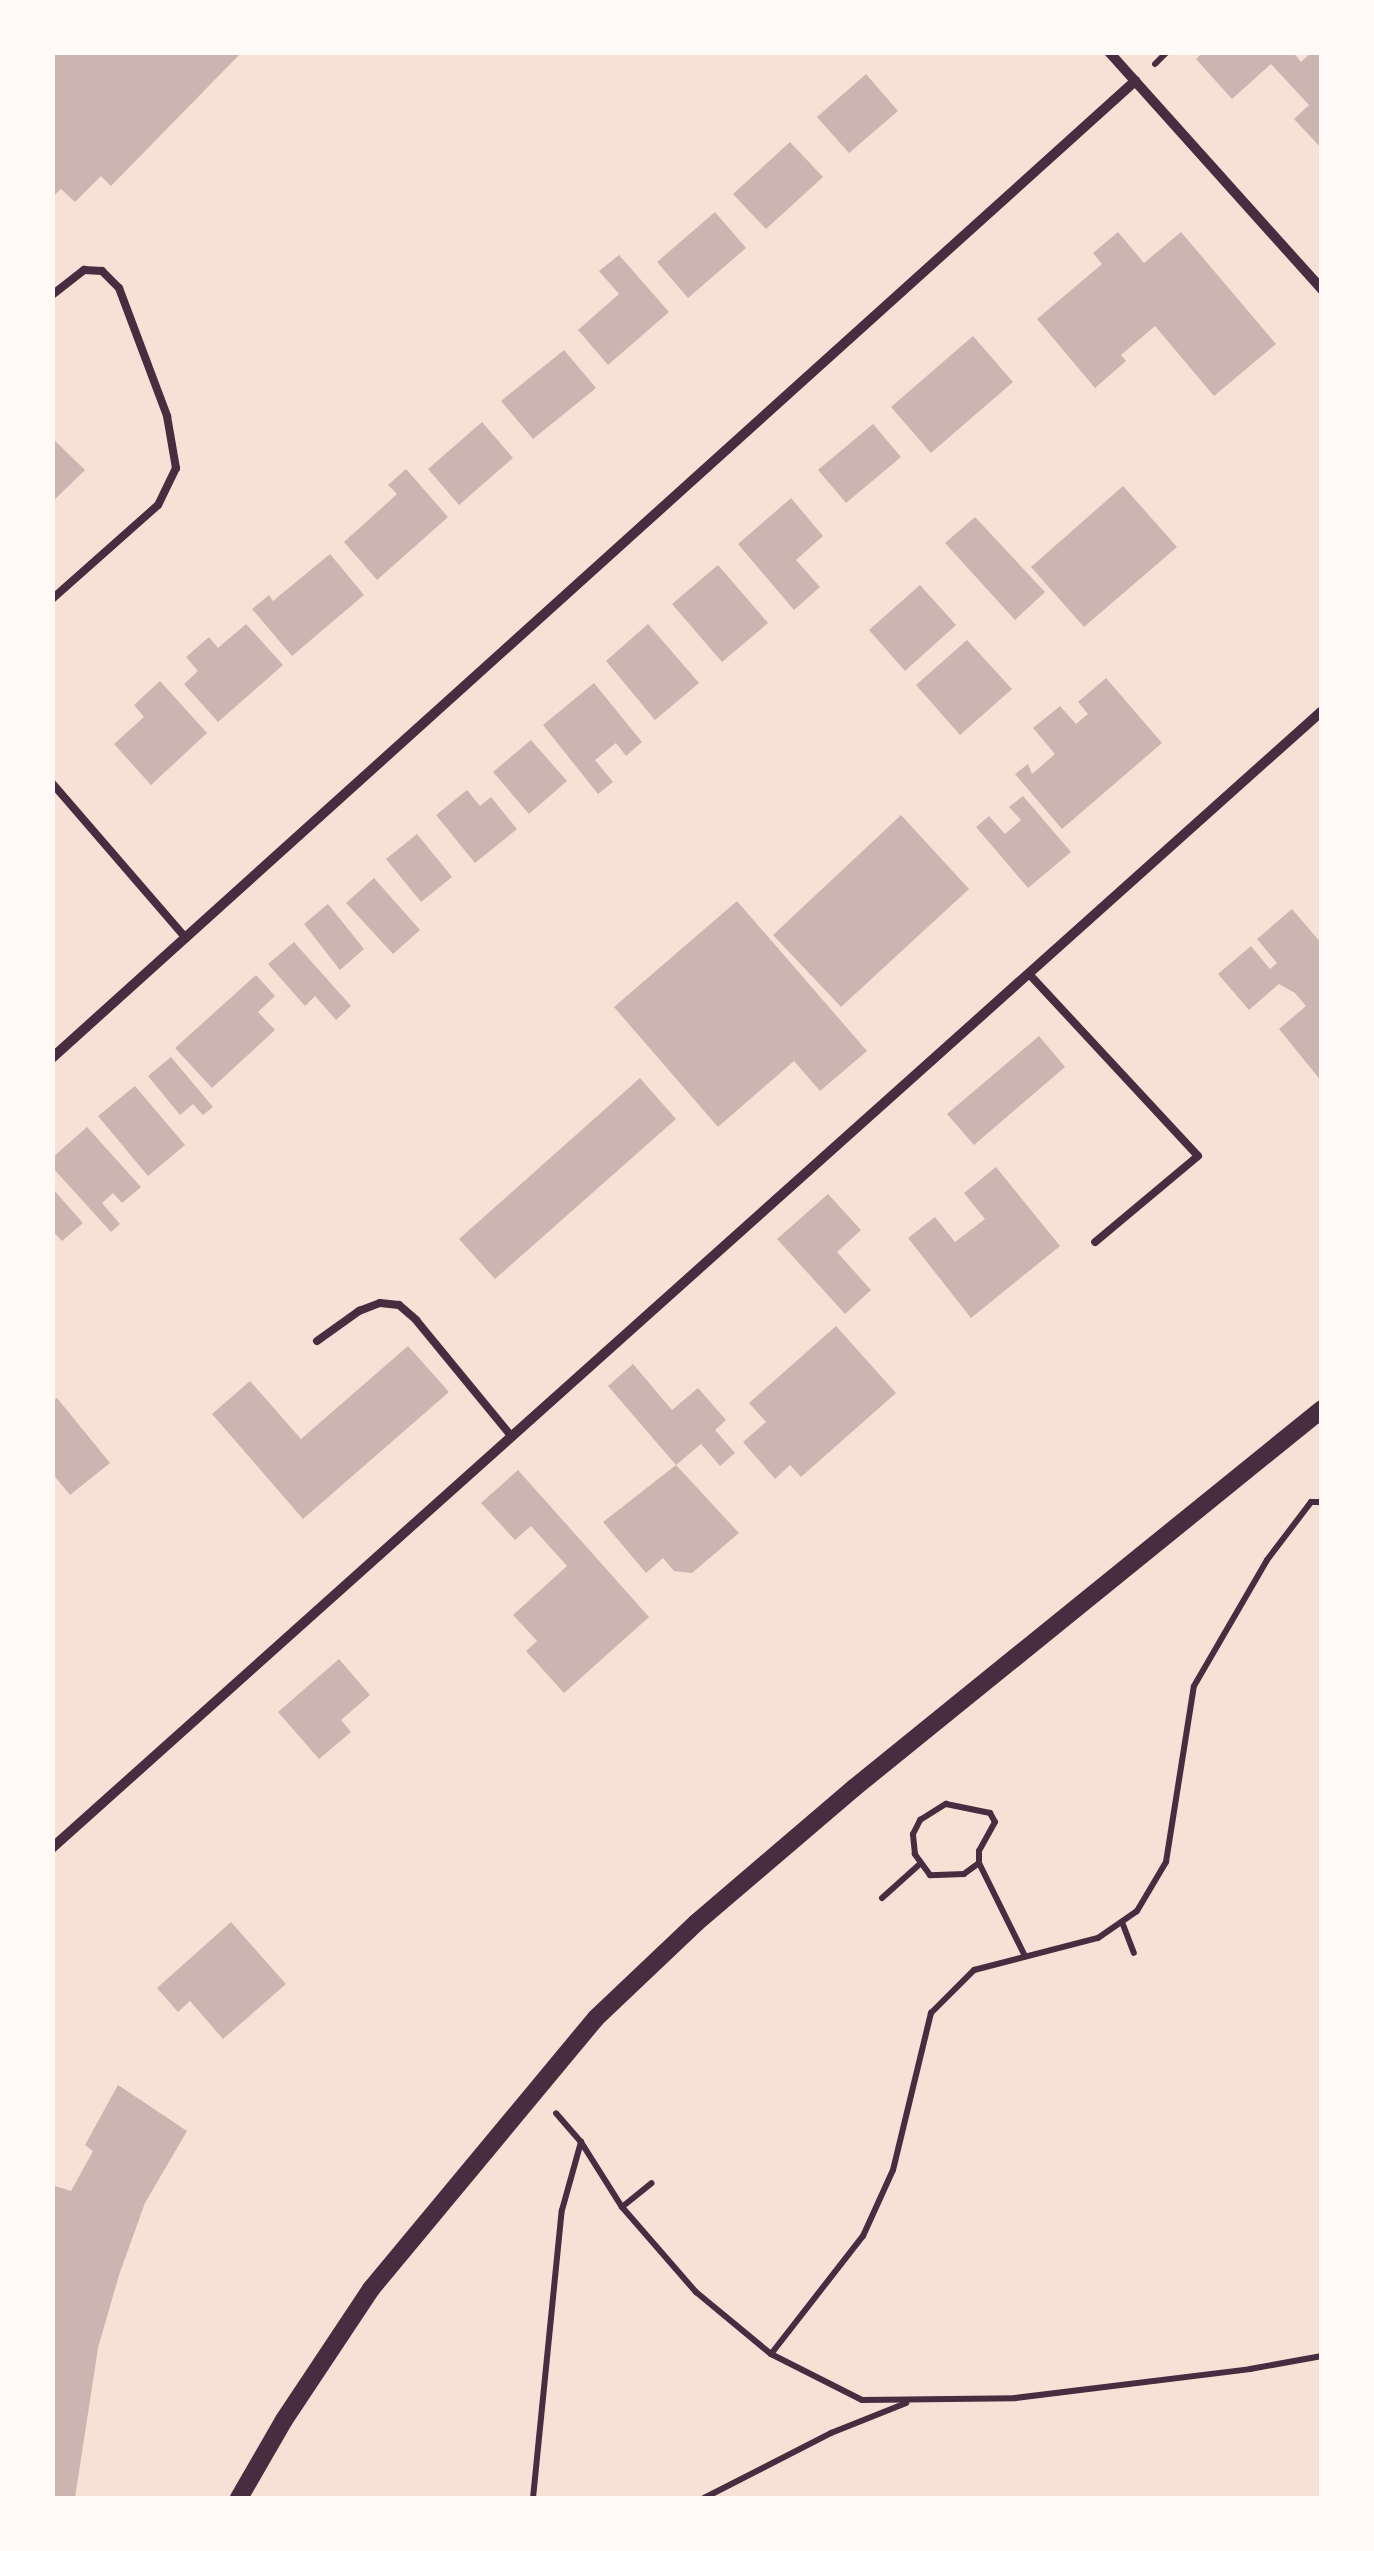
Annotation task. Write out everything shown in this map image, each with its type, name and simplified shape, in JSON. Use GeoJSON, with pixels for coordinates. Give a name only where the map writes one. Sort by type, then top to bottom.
{"type":"FeatureCollection","features":[{"type":"Feature","properties":{"kind":"street"},"geometry":{"type":"LineString","coordinates":[[1109,52],[1321,287]]}},
{"type":"Feature","properties":{"kind":"street"},"geometry":{"type":"LineString","coordinates":[[52,1058],[1135,81]]}},
{"type":"Feature","properties":{"kind":"street"},"geometry":{"type":"LineString","coordinates":[[52,1848],[1322,710]]}},
{"type":"Feature","properties":{"kind":"street"},"geometry":{"type":"LineString","coordinates":[[239,2498],[284,2420],[370,2289],[596,2018],[696,1923],[854,1788],[1322,1409]]}},
{"type":"Feature","properties":{"kind":"lane"},"geometry":{"type":"LineString","coordinates":[[52,294],[84,270],[102,272],[119,288],[168,416],[176,468],[158,505],[52,599]]}},
{"type":"Feature","properties":{"kind":"lane"},"geometry":{"type":"LineString","coordinates":[[52,783],[186,938]]}},
{"type":"Feature","properties":{"kind":"lane"},"geometry":{"type":"LineString","coordinates":[[1029,974],[1198,1156],[1095,1242]]}},
{"type":"Feature","properties":{"kind":"lane"},"geometry":{"type":"LineString","coordinates":[[317,1341],[359,1310],[380,1302],[399,1306],[416,1320],[512,1437]]}},
{"type":"Feature","properties":{"kind":"path"},"geometry":{"type":"LineString","coordinates":[[771,2354],[863,2236],[893,2170],[931,2013],[974,1970],[1098,1938],[1137,1911],[1166,1862],[1194,1686],[1267,1560],[1311,1502],[1322,1502]]}},
{"type":"Feature","properties":{"kind":"path"},"geometry":{"type":"LineString","coordinates":[[979,1863],[964,1874],[930,1875],[921,1862],[913,1834],[920,1820],[946,1804],[990,1813],[995,1822],[979,1851],[979,1863],[1025,1956]]}},
{"type":"Feature","properties":{"kind":"path"},"geometry":{"type":"LineString","coordinates":[[882,1898],[921,1862]]}},
{"type":"Feature","properties":{"kind":"path"},"geometry":{"type":"LineString","coordinates":[[1122,1922],[1134,1953]]}},
{"type":"Feature","properties":{"kind":"path"},"geometry":{"type":"LineString","coordinates":[[534,2089],[581,2142],[622,2206],[696,2292],[771,2354],[862,2400],[1015,2398],[1250,2369],[1322,2356]]}},
{"type":"Feature","properties":{"kind":"path"},"geometry":{"type":"LineString","coordinates":[[533,2498],[562,2210],[581,2142]]}},
{"type":"Feature","properties":{"kind":"path"},"geometry":{"type":"LineString","coordinates":[[622,2206],[652,2183]]}},
{"type":"Feature","properties":{"kind":"path"},"geometry":{"type":"LineString","coordinates":[[704,2498],[831,2433],[913,2400]]}},
{"type":"Feature","properties":{"kind":"building"},"geometry":{"type":"Polygon","coordinates":[[[52,52],[242,52],[111,186],[101,176],[75,202],[61,189],[52,197],[52,52]]]}},
{"type":"Feature","properties":{"kind":"building"},"geometry":{"type":"Polygon","coordinates":[[[1203,52],[1293,52],[1301,62],[1312,52],[1322,52],[1322,149],[1294,119],[1309,105],[1271,64],[1232,99],[1196,59],[1203,52]]]}},
{"type":"Feature","properties":{"kind":"building"},"geometry":{"type":"Polygon","coordinates":[[[866,74],[898,111],[849,153],[817,117],[866,74]]]}},
{"type":"Feature","properties":{"kind":"building"},"geometry":{"type":"Polygon","coordinates":[[[790,142],[823,177],[766,229],[733,194],[790,142]]]}},
{"type":"Feature","properties":{"kind":"building"},"geometry":{"type":"Polygon","coordinates":[[[715,212],[746,248],[688,298],[657,262],[715,212]]]}},
{"type":"Feature","properties":{"kind":"building"},"geometry":{"type":"Polygon","coordinates":[[[1118,232],[1144,263],[1181,232],[1276,344],[1214,396],[1155,326],[1121,355],[1126,361],[1095,388],[1037,319],[1102,264],[1093,253],[1118,232]]]}},
{"type":"Feature","properties":{"kind":"building"},"geometry":{"type":"Polygon","coordinates":[[[619,255],[669,312],[608,365],[578,330],[619,294],[599,271],[619,255]]]}},
{"type":"Feature","properties":{"kind":"building"},"geometry":{"type":"Polygon","coordinates":[[[973,336],[1013,382],[931,453],[891,407],[973,336]]]}},
{"type":"Feature","properties":{"kind":"building"},"geometry":{"type":"Polygon","coordinates":[[[564,350],[596,388],[533,439],[501,401],[564,350]]]}},
{"type":"Feature","properties":{"kind":"building"},"geometry":{"type":"Polygon","coordinates":[[[482,422],[513,458],[459,505],[428,469],[482,422]]]}},
{"type":"Feature","properties":{"kind":"building"},"geometry":{"type":"Polygon","coordinates":[[[873,424],[901,457],[846,503],[818,470],[873,424]]]}},
{"type":"Feature","properties":{"kind":"building"},"geometry":{"type":"Polygon","coordinates":[[[52,438],[85,470],[52,502],[52,438]]]}},
{"type":"Feature","properties":{"kind":"building"},"geometry":{"type":"Polygon","coordinates":[[[406,469],[448,517],[377,580],[344,542],[397,494],[388,485],[406,469]]]}},
{"type":"Feature","properties":{"kind":"building"},"geometry":{"type":"Polygon","coordinates":[[[1123,486],[1177,547],[1084,627],[1031,567],[1123,486]]]}},
{"type":"Feature","properties":{"kind":"building"},"geometry":{"type":"Polygon","coordinates":[[[791,498],[823,536],[796,560],[820,587],[794,610],[738,544],[791,498]]]}},
{"type":"Feature","properties":{"kind":"building"},"geometry":{"type":"Polygon","coordinates":[[[975,517],[1045,592],[1015,620],[945,543],[975,517]]]}},
{"type":"Feature","properties":{"kind":"building"},"geometry":{"type":"Polygon","coordinates":[[[330,554],[364,595],[292,656],[252,609],[269,595],[273,601],[330,554]]]}},
{"type":"Feature","properties":{"kind":"building"},"geometry":{"type":"Polygon","coordinates":[[[718,565],[768,623],[722,662],[672,604],[718,565]]]}},
{"type":"Feature","properties":{"kind":"building"},"geometry":{"type":"Polygon","coordinates":[[[920,585],[956,625],[905,671],[869,630],[920,585]]]}},
{"type":"Feature","properties":{"kind":"building"},"geometry":{"type":"Polygon","coordinates":[[[246,624],[283,665],[218,722],[184,684],[198,671],[186,657],[209,637],[218,648],[246,624]]]}},
{"type":"Feature","properties":{"kind":"building"},"geometry":{"type":"Polygon","coordinates":[[[648,624],[699,683],[655,720],[606,661],[648,624]]]}},
{"type":"Feature","properties":{"kind":"building"},"geometry":{"type":"Polygon","coordinates":[[[967,640],[1012,689],[960,735],[916,685],[967,640]]]}},
{"type":"Feature","properties":{"kind":"building"},"geometry":{"type":"Polygon","coordinates":[[[1106,678],[1162,743],[1062,829],[1015,774],[1028,764],[1032,774],[1055,754],[1033,728],[1060,706],[1076,724],[1088,714],[1078,702],[1106,678]]]}},
{"type":"Feature","properties":{"kind":"building"},"geometry":{"type":"Polygon","coordinates":[[[160,681],[207,733],[151,785],[114,744],[144,717],[134,705],[160,681]]]}},
{"type":"Feature","properties":{"kind":"building"},"geometry":{"type":"Polygon","coordinates":[[[594,683],[642,742],[626,756],[616,743],[595,760],[613,782],[598,794],[543,725],[594,683]]]}},
{"type":"Feature","properties":{"kind":"building"},"geometry":{"type":"Polygon","coordinates":[[[531,740],[567,781],[529,814],[493,772],[531,740]]]}},
{"type":"Feature","properties":{"kind":"building"},"geometry":{"type":"Polygon","coordinates":[[[467,790],[480,806],[491,797],[517,829],[475,863],[436,815],[467,790]]]}},
{"type":"Feature","properties":{"kind":"building"},"geometry":{"type":"Polygon","coordinates":[[[1023,796],[1071,852],[1028,888],[976,827],[989,816],[1005,834],[1021,820],[1009,807],[1023,796]]]}},
{"type":"Feature","properties":{"kind":"building"},"geometry":{"type":"Polygon","coordinates":[[[901,815],[969,889],[841,1007],[773,935],[901,815]]]}},
{"type":"Feature","properties":{"kind":"building"},"geometry":{"type":"Polygon","coordinates":[[[417,834],[452,877],[421,902],[386,859],[417,834]]]}},
{"type":"Feature","properties":{"kind":"building"},"geometry":{"type":"Polygon","coordinates":[[[374,878],[420,930],[393,954],[346,903],[374,878]]]}},
{"type":"Feature","properties":{"kind":"building"},"geometry":{"type":"Polygon","coordinates":[[[737,901],[867,1051],[820,1091],[794,1061],[718,1127],[614,1007],[737,901]]]}},
{"type":"Feature","properties":{"kind":"building"},"geometry":{"type":"Polygon","coordinates":[[[328,904],[364,949],[340,970],[304,924],[328,904]]]}},
{"type":"Feature","properties":{"kind":"building"},"geometry":{"type":"Polygon","coordinates":[[[1292,909],[1322,944],[1322,1082],[1279,1029],[1306,1006],[1295,993],[1279,984],[1249,1010],[1218,974],[1251,946],[1270,969],[1277,963],[1257,939],[1292,909]]]}},
{"type":"Feature","properties":{"kind":"building"},"geometry":{"type":"Polygon","coordinates":[[[294,942],[351,1006],[336,1020],[315,996],[305,1006],[268,964],[294,942]]]}},
{"type":"Feature","properties":{"kind":"building"},"geometry":{"type":"Polygon","coordinates":[[[256,975],[275,996],[258,1012],[275,1030],[212,1088],[175,1048],[256,975]]]}},
{"type":"Feature","properties":{"kind":"building"},"geometry":{"type":"Polygon","coordinates":[[[1039,1036],[1065,1067],[974,1145],[947,1114],[1039,1036]]]}},
{"type":"Feature","properties":{"kind":"building"},"geometry":{"type":"Polygon","coordinates":[[[171,1057],[213,1107],[203,1115],[193,1104],[180,1115],[148,1076],[171,1057]]]}},
{"type":"Feature","properties":{"kind":"building"},"geometry":{"type":"Polygon","coordinates":[[[640,1078],[676,1119],[495,1279],[459,1239],[640,1078]]]}},
{"type":"Feature","properties":{"kind":"building"},"geometry":{"type":"Polygon","coordinates":[[[135,1086],[185,1145],[148,1176],[98,1116],[135,1086]]]}},
{"type":"Feature","properties":{"kind":"building"},"geometry":{"type":"Polygon","coordinates":[[[87,1127],[141,1187],[122,1203],[113,1193],[102,1203],[120,1224],[111,1232],[52,1167],[52,1158],[87,1127]]]}},
{"type":"Feature","properties":{"kind":"building"},"geometry":{"type":"Polygon","coordinates":[[[996,1167],[1060,1246],[971,1318],[908,1238],[935,1217],[955,1242],[985,1219],[964,1193],[996,1167]]]}},
{"type":"Feature","properties":{"kind":"building"},"geometry":{"type":"Polygon","coordinates":[[[52,1188],[83,1223],[62,1241],[52,1230],[52,1188]]]}},
{"type":"Feature","properties":{"kind":"building"},"geometry":{"type":"Polygon","coordinates":[[[828,1194],[861,1230],[837,1252],[871,1290],[845,1314],[777,1239],[828,1194]]]}},
{"type":"Feature","properties":{"kind":"building"},"geometry":{"type":"Polygon","coordinates":[[[836,1326],[896,1393],[801,1477],[790,1465],[775,1479],[743,1442],[766,1422],[749,1403],[836,1326]]]}},
{"type":"Feature","properties":{"kind":"building"},"geometry":{"type":"Polygon","coordinates":[[[408,1346],[449,1392],[303,1519],[212,1414],[250,1381],[301,1439],[408,1346]]]}},
{"type":"Feature","properties":{"kind":"building"},"geometry":{"type":"Polygon","coordinates":[[[633,1364],[672,1410],[698,1388],[726,1420],[715,1430],[735,1453],[720,1466],[701,1444],[676,1465],[608,1386],[633,1364]]]}},
{"type":"Feature","properties":{"kind":"building"},"geometry":{"type":"Polygon","coordinates":[[[57,1398],[110,1463],[70,1495],[52,1473],[52,1401],[57,1398]]]}},
{"type":"Feature","properties":{"kind":"building"},"geometry":{"type":"Polygon","coordinates":[[[676,1465],[739,1533],[692,1573],[674,1571],[663,1558],[646,1573],[603,1522],[676,1465]]]}},
{"type":"Feature","properties":{"kind":"building"},"geometry":{"type":"Polygon","coordinates":[[[518,1470],[649,1617],[564,1693],[526,1651],[537,1641],[513,1615],[567,1566],[531,1526],[515,1540],[481,1503],[518,1470]]]}},
{"type":"Feature","properties":{"kind":"building"},"geometry":{"type":"Polygon","coordinates":[[[339,1659],[370,1695],[341,1720],[351,1732],[319,1759],[278,1712],[339,1659]]]}},
{"type":"Feature","properties":{"kind":"building"},"geometry":{"type":"Polygon","coordinates":[[[231,1922],[286,1984],[223,2039],[190,2001],[178,2012],[157,1988],[231,1922]]]}},
{"type":"Feature","properties":{"kind":"building"},"geometry":{"type":"Polygon","coordinates":[[[118,2085],[187,2131],[145,2203],[119,2275],[98,2348],[75,2498],[52,2498],[52,2185],[71,2191],[93,2151],[85,2145],[118,2085]]]}}]}
